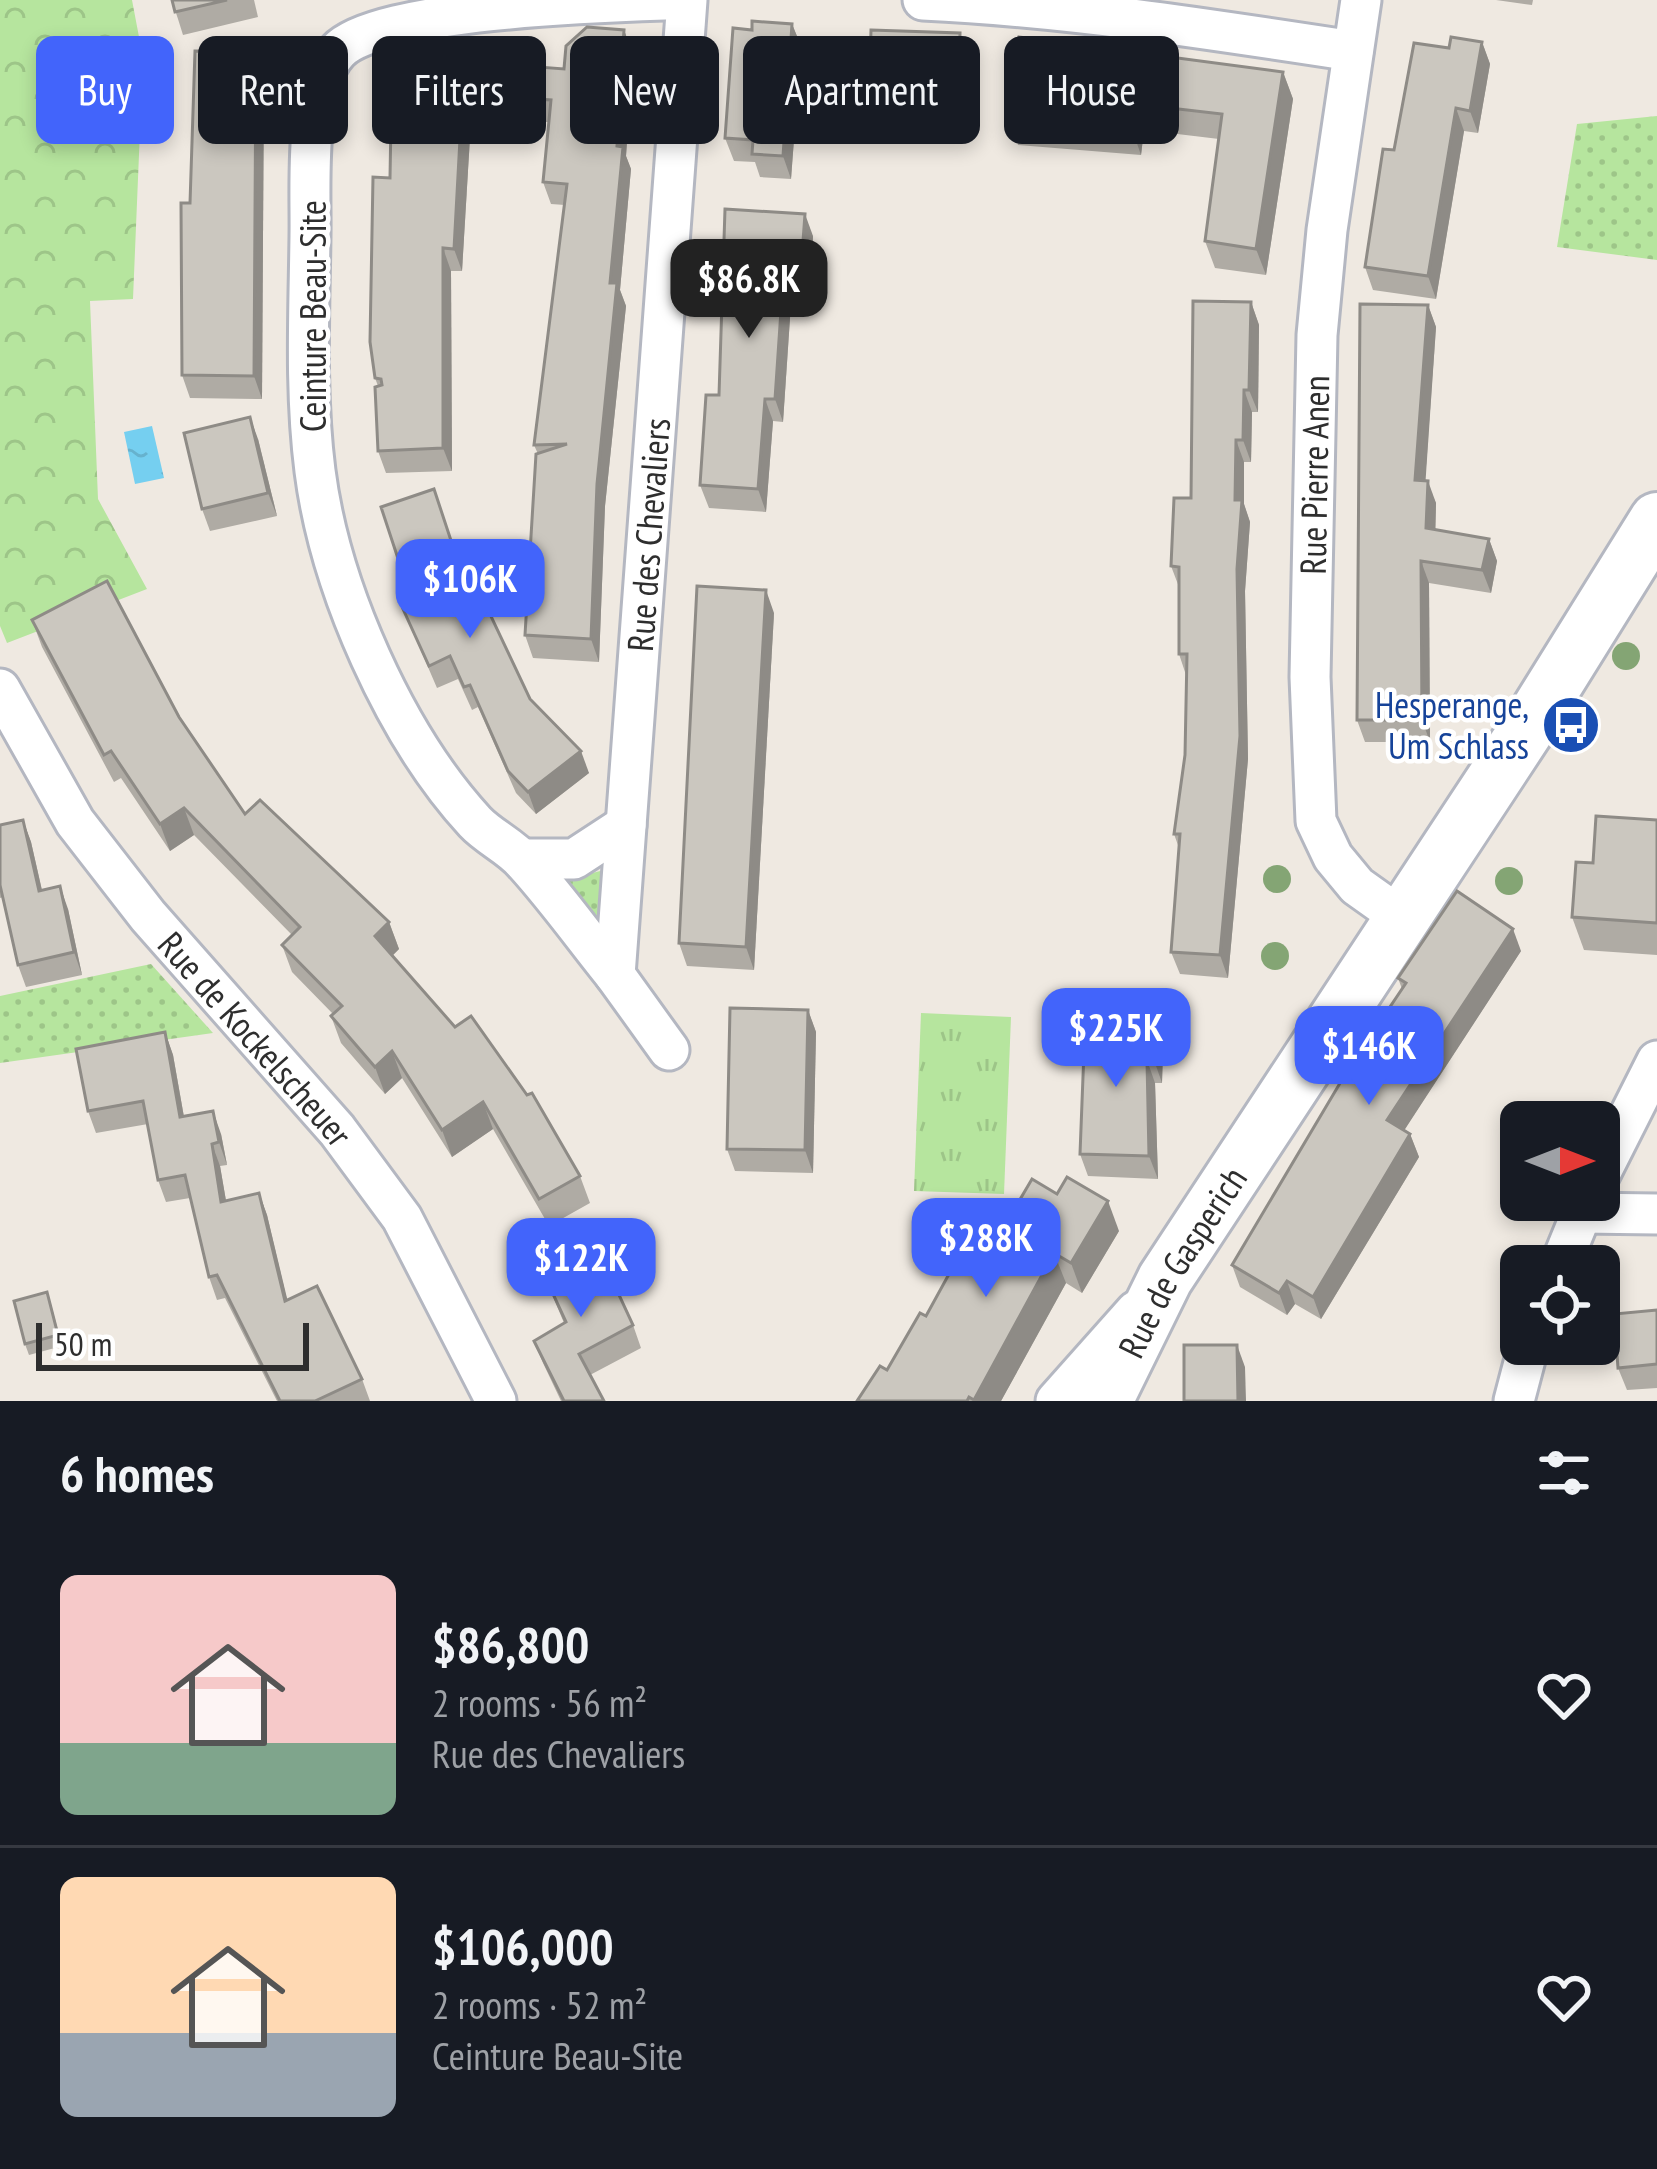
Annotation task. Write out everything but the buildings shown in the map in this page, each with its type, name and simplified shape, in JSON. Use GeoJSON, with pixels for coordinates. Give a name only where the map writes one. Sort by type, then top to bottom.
{"type":"FeatureCollection","features":[{"type":"Feature","properties":{"kind":"main road","name":"Rue de Gasperich"},"geometry":{"type":"LineString","coordinates":[[1106,1401],[1166,1279],[1657,520]]}},
{"type":"Feature","properties":{"kind":"street","name":"Ceinture Beau-Site"},"geometry":{"type":"LineString","coordinates":[[615,975],[522,859],[476,823],[396,711],[338,572],[315,476],[308,394],[311,155],[320,77],[339,48],[418,23],[519,8],[666,0]]}},
{"type":"Feature","properties":{"kind":"street","name":"Rue des Chevaliers"},"geometry":{"type":"LineString","coordinates":[[615,975],[686,0]]}},
{"type":"Feature","properties":{"kind":"street"},"geometry":{"type":"LineString","coordinates":[[923,0],[1021,10],[1090,10],[1353,51]]}},
{"type":"Feature","properties":{"kind":"street","name":"Rue Pierre Anen"},"geometry":{"type":"LineString","coordinates":[[1361,0],[1317,334],[1310,677],[1316,821],[1333,857],[1357,886],[1402,918]]}},
{"type":"Feature","properties":{"kind":"street","name":"Rue de Kockelscheuer"},"geometry":{"type":"LineString","coordinates":[[0,689],[75,822],[148,916],[337,1130],[402,1218],[496,1401]]}},
{"type":"Feature","properties":{"kind":"street"},"geometry":{"type":"LineString","coordinates":[[522,859],[574,859],[626,825]]}},
{"type":"Feature","properties":{"kind":"street"},"geometry":{"type":"LineString","coordinates":[[615,975],[670,1050]]}},
{"type":"Feature","properties":{"kind":"street"},"geometry":{"type":"LineString","coordinates":[[1620,1134],[1657,1061]]}},
{"type":"Feature","properties":{"kind":"street"},"geometry":{"type":"LineString","coordinates":[[1620,1210],[1657,1214]]}},
{"type":"Feature","properties":{"kind":"street"},"geometry":{"type":"LineString","coordinates":[[1056,1401],[1166,1279]]}},
{"type":"Feature","properties":{"kind":"street"},"geometry":{"type":"LineString","coordinates":[[1514,1401],[1523,1365]]}},
{"type":"Feature","properties":{"kind":"green space"},"geometry":{"type":"Polygon","coordinates":[[[0,0],[132,0],[139,36],[36,36],[36,144],[139,144],[133,299],[90,301],[98,499],[147,589],[7,643],[0,626],[0,0]]]}},
{"type":"Feature","properties":{"kind":"green space"},"geometry":{"type":"Polygon","coordinates":[[[1657,116],[1657,260],[1557,247],[1577,124],[1657,116]]]}},
{"type":"Feature","properties":{"kind":"green space"},"geometry":{"type":"Polygon","coordinates":[[[608,869],[604,934],[557,882],[608,869]]]}},
{"type":"Feature","properties":{"kind":"green space"},"geometry":{"type":"Polygon","coordinates":[[[151,964],[213,1033],[0,1063],[0,996],[151,964]]]}},
{"type":"Feature","properties":{"kind":"green space"},"geometry":{"type":"Polygon","coordinates":[[[921,1013],[1011,1017],[1004,1194],[914,1191],[921,1013]]]}},
{"type":"Feature","properties":{"kind":"water"},"geometry":{"type":"Polygon","coordinates":[[[152,426],[164,478],[135,484],[124,432],[152,426]]]}},
{"type":"Feature","properties":{"kind":"place","name":"Hesperange, Um Schlass"},"geometry":{"type":"Point","coordinates":[1571,725]}}]}
